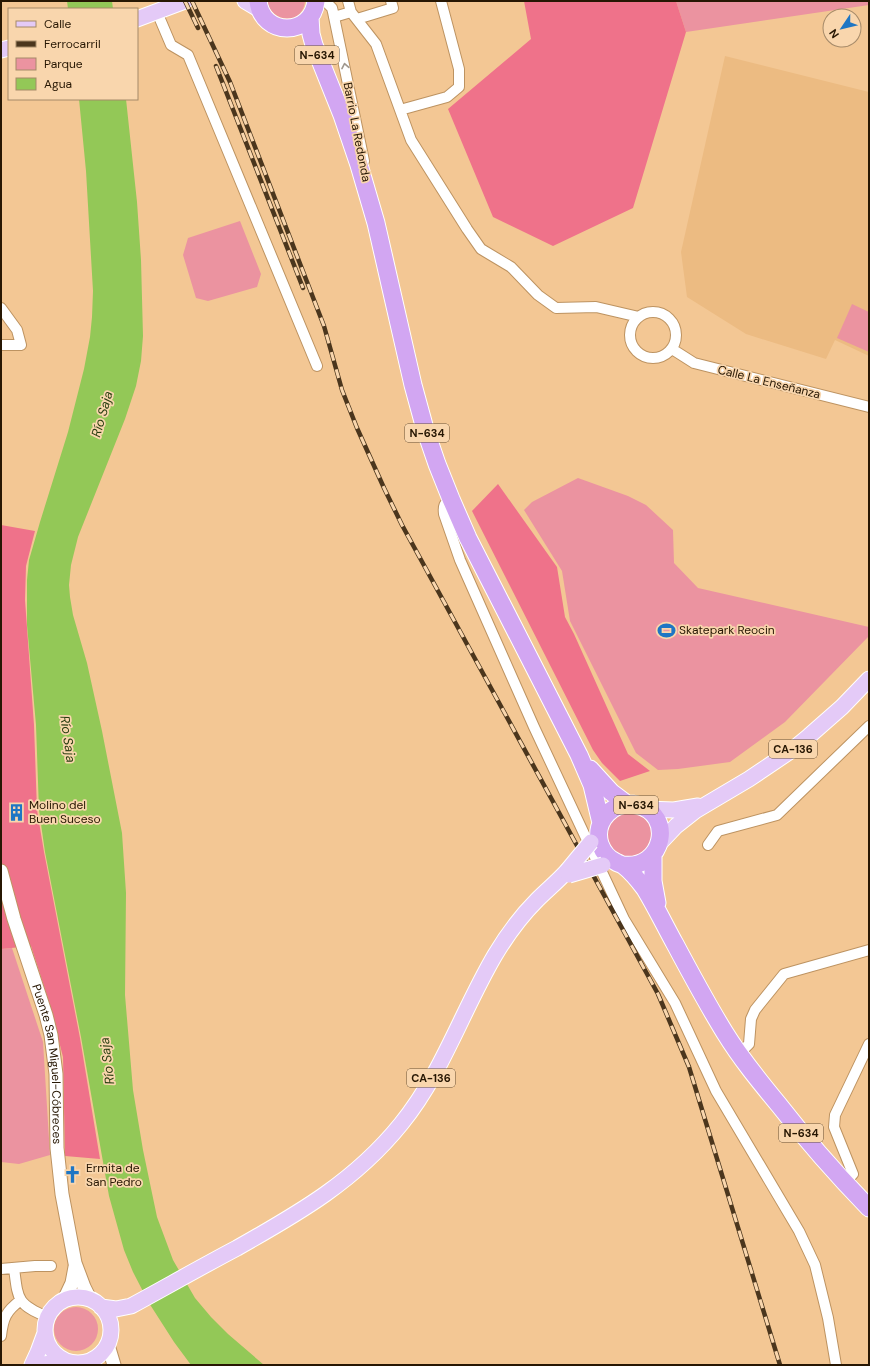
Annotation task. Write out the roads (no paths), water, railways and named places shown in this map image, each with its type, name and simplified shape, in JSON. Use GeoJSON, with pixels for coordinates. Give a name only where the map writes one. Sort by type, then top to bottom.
{"type":"FeatureCollection","features":[{"type":"Feature","properties":{"kind":"highway","name":"N-634"},"geometry":{"type":"LineString","coordinates":[[316,1],[314,10],[310,17],[311,34],[353,145],[370,201],[425,430],[451,499],[468,538],[579,755],[592,785],[597,832],[602,849],[613,864],[645,890],[662,918],[712,1012],[739,1054],[796,1127],[869,1208]]}},
{"type":"Feature","properties":{"kind":"highway"},"geometry":{"type":"LineString","coordinates":[[259,5],[264,18],[271,24],[280,27],[289,28],[298,26],[310,17]]}},
{"type":"Feature","properties":{"kind":"highway","name":"N-634"},"geometry":{"type":"LineString","coordinates":[[289,28],[295,33],[308,50],[332,91]]}},
{"type":"Feature","properties":{"kind":"highway","name":"N-634"},"geometry":{"type":"LineString","coordinates":[[579,755],[600,781],[626,804]]}},
{"type":"Feature","properties":{"kind":"highway","name":"N-634"},"geometry":{"type":"LineString","coordinates":[[597,832],[604,818],[611,810],[621,805],[637,805],[646,809],[656,818],[660,830],[656,849],[653,882],[662,918]]}},
{"type":"Feature","properties":{"kind":"highway"},"geometry":{"type":"LineString","coordinates":[[613,864],[640,864],[645,862],[656,849]]}},
{"type":"Feature","properties":{"kind":"main road"},"geometry":{"type":"LineString","coordinates":[[245,1],[259,5]]}},
{"type":"Feature","properties":{"kind":"main road"},"geometry":{"type":"LineString","coordinates":[[138,19],[179,2]]}},
{"type":"Feature","properties":{"kind":"main road","name":"CA-136"},"geometry":{"type":"LineString","coordinates":[[705,804],[749,779],[792,750],[842,707],[869,679]]}},
{"type":"Feature","properties":{"kind":"main road"},"geometry":{"type":"LineString","coordinates":[[646,809],[674,810],[705,804]]}},
{"type":"Feature","properties":{"kind":"main road"},"geometry":{"type":"LineString","coordinates":[[656,849],[676,826],[705,804]]}},
{"type":"Feature","properties":{"kind":"main road","name":"CA-136"},"geometry":{"type":"LineString","coordinates":[[64,1300],[73,1297],[82,1297],[101,1305],[122,1308],[131,1306],[262,1234],[344,1182],[370,1158],[401,1124],[415,1105],[447,1050],[476,989],[495,954],[527,912],[564,876],[597,832]]}},
{"type":"Feature","properties":{"kind":"main road","name":"CA-136"},"geometry":{"type":"LineString","coordinates":[[564,876],[613,864]]}},
{"type":"Feature","properties":{"kind":"main road","name":"Puente San Miguel-Cóbreces"},"geometry":{"type":"LineString","coordinates":[[47,1317],[54,1307],[64,1300]]}},
{"type":"Feature","properties":{"kind":"main road","name":"Puente San Miguel-Cóbreces"},"geometry":{"type":"LineString","coordinates":[[101,1305],[110,1320],[112,1334]]}},
{"type":"Feature","properties":{"kind":"main road","name":"CA-136"},"geometry":{"type":"LineString","coordinates":[[39,1365],[64,1360],[88,1364],[100,1355],[131,1306]]}},
{"type":"Feature","properties":{"kind":"main road"},"geometry":{"type":"LineString","coordinates":[[32,1365],[45,1333],[47,1317]]}},
{"type":"Feature","properties":{"kind":"main road"},"geometry":{"type":"LineString","coordinates":[[45,1333],[49,1346],[53,1352],[64,1360]]}},
{"type":"Feature","properties":{"kind":"street"},"geometry":{"type":"LineString","coordinates":[[348,1],[354,16],[376,44],[412,140],[481,249],[511,267],[538,295],[556,308],[596,307],[639,317]]}},
{"type":"Feature","properties":{"kind":"street"},"geometry":{"type":"LineString","coordinates":[[331,7],[354,16],[393,8],[391,1]]}},
{"type":"Feature","properties":{"kind":"street"},"geometry":{"type":"LineString","coordinates":[[400,110],[447,97],[459,87],[459,69],[441,1]]}},
{"type":"Feature","properties":{"kind":"street","name":"Barrio La Redonda"},"geometry":{"type":"LineString","coordinates":[[331,7],[361,140],[370,201]]}},
{"type":"Feature","properties":{"kind":"street"},"geometry":{"type":"LineString","coordinates":[[157,12],[171,44],[188,55],[317,366]]}},
{"type":"Feature","properties":{"kind":"street"},"geometry":{"type":"LineString","coordinates":[[1,308],[17,330],[21,346],[1,345]]}},
{"type":"Feature","properties":{"kind":"street"},"geometry":{"type":"LineString","coordinates":[[650,312],[658,312],[671,320],[677,334],[676,342],[667,354],[653,358],[646,357],[635,349],[631,342],[631,328],[639,317],[650,312]]}},
{"type":"Feature","properties":{"kind":"street","name":"Calle La Enseñanza"},"geometry":{"type":"LineString","coordinates":[[672,349],[694,363],[869,407]]}},
{"type":"Feature","properties":{"kind":"street"},"geometry":{"type":"LineString","coordinates":[[451,499],[445,502],[443,507],[444,514],[460,560],[534,727],[624,918],[675,1003],[716,1091],[799,1231],[815,1265],[828,1318],[836,1365]]}},
{"type":"Feature","properties":{"kind":"street"},"geometry":{"type":"LineString","coordinates":[[708,845],[718,831],[777,816],[869,726]]}},
{"type":"Feature","properties":{"kind":"street","name":"Puente San Miguel-Cóbreces"},"geometry":{"type":"LineString","coordinates":[[1,870],[14,919],[46,1015],[51,1035],[56,1074],[59,1173],[67,1228],[75,1263],[84,1287],[101,1305]]}},
{"type":"Feature","properties":{"kind":"street"},"geometry":{"type":"LineString","coordinates":[[739,1054],[749,1044],[751,1019],[755,1010],[784,974],[869,950]]}},
{"type":"Feature","properties":{"kind":"street"},"geometry":{"type":"LineString","coordinates":[[845,1183],[853,1174],[834,1127],[835,1115],[869,1044]]}},
{"type":"Feature","properties":{"kind":"street","name":"Puente San Miguel-Cóbreces"},"geometry":{"type":"LineString","coordinates":[[64,1300],[72,1283],[75,1263]]}},
{"type":"Feature","properties":{"kind":"street"},"geometry":{"type":"LineString","coordinates":[[1,1269],[51,1266]]}},
{"type":"Feature","properties":{"kind":"street"},"geometry":{"type":"LineString","coordinates":[[14,1268],[18,1293],[21,1300],[31,1309],[47,1317]]}},
{"type":"Feature","properties":{"kind":"street"},"geometry":{"type":"LineString","coordinates":[[1,1336],[4,1316],[21,1300]]}},
{"type":"Feature","properties":{"kind":"street"},"geometry":{"type":"LineString","coordinates":[[112,1334],[114,1365]]}},
{"type":"Feature","properties":{"kind":"water"},"geometry":{"type":"Polygon","coordinates":[[[67,1],[112,1],[113,8],[68,8],[67,1]]]}},
{"type":"Feature","properties":{"kind":"water","name":"Río Saja"},"geometry":{"type":"Polygon","coordinates":[[[79,100],[126,100],[137,202],[141,260],[143,336],[141,361],[136,386],[125,419],[78,537],[71,565],[69,585],[73,615],[87,663],[122,833],[126,893],[125,995],[133,1090],[143,1150],[157,1217],[173,1260],[195,1298],[211,1317],[264,1365],[191,1365],[149,1303],[133,1272],[124,1250],[109,1196],[81,1037],[45,852],[39,810],[36,725],[27,625],[27,580],[29,560],[68,432],[84,369],[90,337],[93,291],[86,171],[79,100]]]}},
{"type":"Feature","properties":{"kind":"railway"},"geometry":{"type":"LineString","coordinates":[[185,1],[198,28]]}},
{"type":"Feature","properties":{"kind":"railway"},"geometry":{"type":"LineString","coordinates":[[192,1],[230,82],[324,326],[342,390],[384,488],[402,525],[658,994],[689,1067],[780,1365]]}},
{"type":"Feature","properties":{"kind":"railway"},"geometry":{"type":"LineString","coordinates":[[216,66],[303,288]]}},
{"type":"Feature","properties":{"kind":"place","name":"Skatepark Reocin"},"geometry":{"type":"Point","coordinates":[666,630]}},
{"type":"Feature","properties":{"kind":"place","name":"Molino del Buen Suceso"},"geometry":{"type":"Point","coordinates":[16,812]}},
{"type":"Feature","properties":{"kind":"place","name":"Ermita de San Pedro"},"geometry":{"type":"Point","coordinates":[73,1175]}}]}
